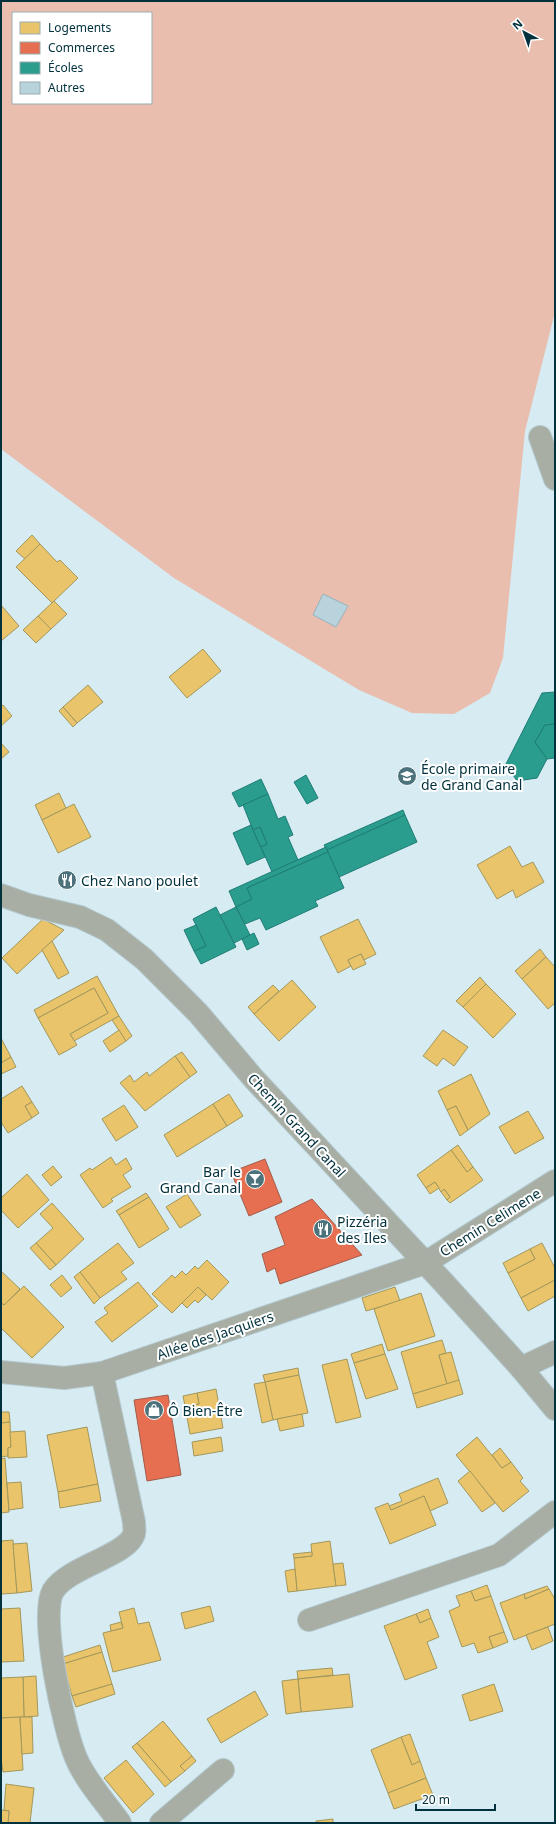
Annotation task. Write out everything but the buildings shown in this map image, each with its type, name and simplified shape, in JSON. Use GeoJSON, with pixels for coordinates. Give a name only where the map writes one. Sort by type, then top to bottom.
{"type":"FeatureCollection","features":[{"type":"Feature","properties":{"kind":"street"},"geometry":{"type":"LineString","coordinates":[[540,437],[555,479]]}},
{"type":"Feature","properties":{"kind":"street","name":"Chemin Grand Canal"},"geometry":{"type":"LineString","coordinates":[[1,895],[29,905],[80,917],[107,930],[144,959],[198,1013],[254,1079],[521,1368],[555,1409]]}},
{"type":"Feature","properties":{"kind":"street","name":"Chemin Celimene"},"geometry":{"type":"LineString","coordinates":[[425,1263],[555,1181]]}},
{"type":"Feature","properties":{"kind":"street","name":"Allée des Jacquiers"},"geometry":{"type":"LineString","coordinates":[[1,1372],[64,1378],[102,1373],[425,1263]]}},
{"type":"Feature","properties":{"kind":"street"},"geometry":{"type":"LineString","coordinates":[[521,1368],[555,1352]]}},
{"type":"Feature","properties":{"kind":"street"},"geometry":{"type":"LineString","coordinates":[[102,1373],[134,1522],[134,1535],[127,1544],[117,1551],[70,1574],[54,1591],[49,1605],[48,1629],[59,1694],[76,1757],[120,1823]]}},
{"type":"Feature","properties":{"kind":"street"},"geometry":{"type":"LineString","coordinates":[[309,1620],[498,1555],[555,1512]]}},
{"type":"Feature","properties":{"kind":"street"},"geometry":{"type":"LineString","coordinates":[[161,1823],[223,1770]]}},
{"type":"Feature","properties":{"kind":"shaded area"},"geometry":{"type":"Polygon","coordinates":[[[1,1],[555,1],[555,312],[525,431],[503,658],[490,693],[454,714],[412,713],[359,690],[174,578],[1,449],[1,1]]]}},
{"type":"Feature","properties":{"kind":"place","name":"École primaire de Grand Canal"},"geometry":{"type":"Point","coordinates":[407,776]}},
{"type":"Feature","properties":{"kind":"place","name":"Chez Nano poulet"},"geometry":{"type":"Point","coordinates":[67,880]}},
{"type":"Feature","properties":{"kind":"place","name":"Bar le Grand Canal"},"geometry":{"type":"Point","coordinates":[255,1179]}},
{"type":"Feature","properties":{"kind":"place","name":"Pizzéria des Iles"},"geometry":{"type":"Point","coordinates":[323,1229]}},
{"type":"Feature","properties":{"kind":"place","name":"Ô Bien-Être"},"geometry":{"type":"Point","coordinates":[154,1410]}}]}
